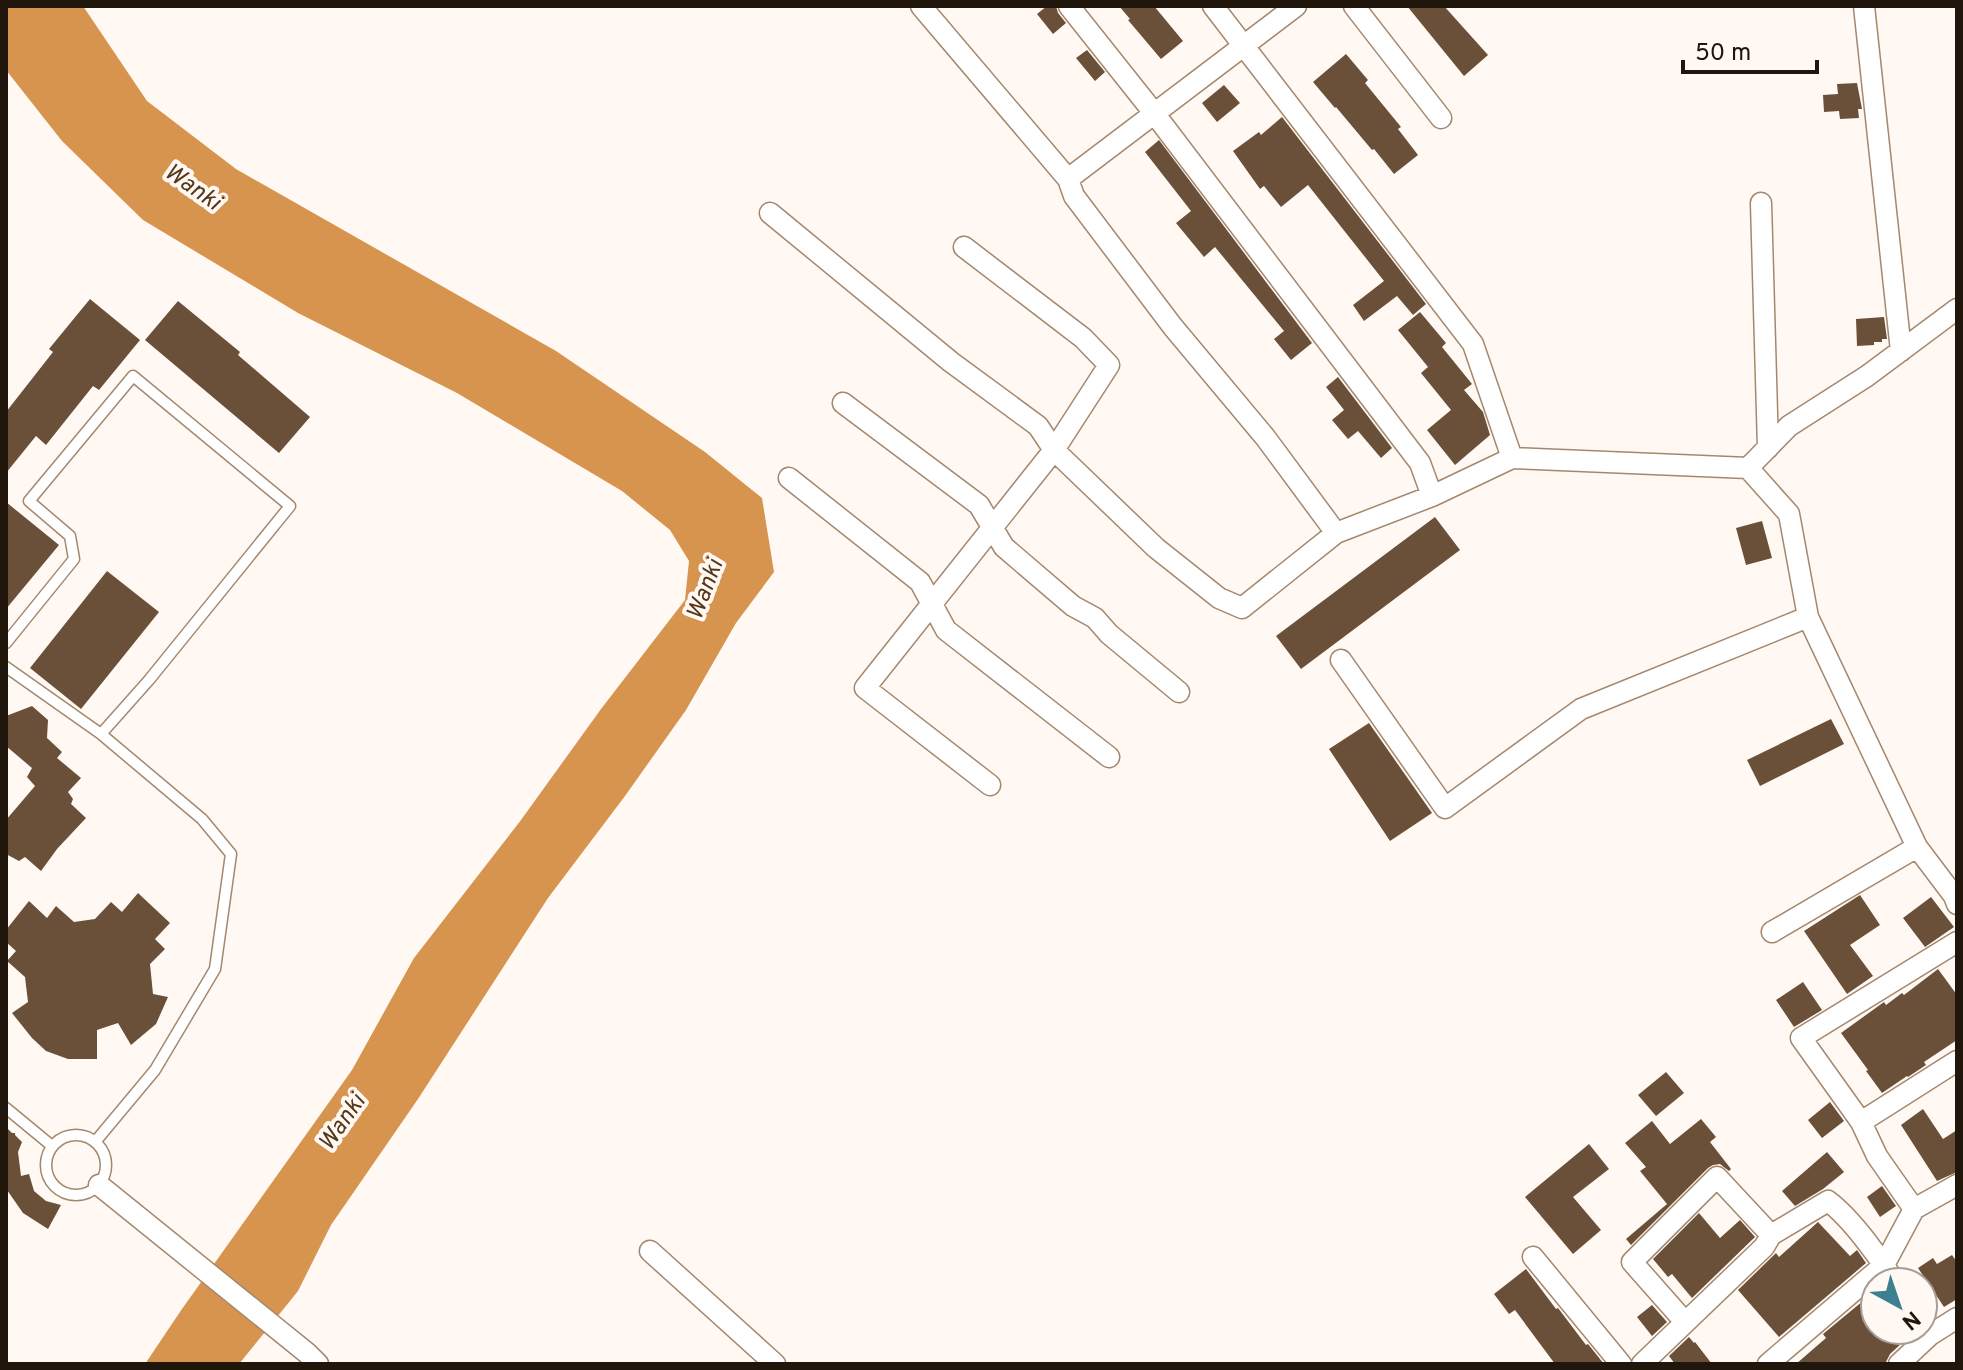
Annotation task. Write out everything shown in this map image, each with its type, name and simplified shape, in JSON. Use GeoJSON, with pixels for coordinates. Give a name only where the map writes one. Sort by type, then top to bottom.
{"type":"FeatureCollection","features":[{"type":"Feature","properties":{"kind":"street"},"geometry":{"type":"LineString","coordinates":[[921,6],[1068,179],[1074,196],[1173,327],[1265,437],[1336,533]]}},
{"type":"Feature","properties":{"kind":"street"},"geometry":{"type":"LineString","coordinates":[[1069,6],[1420,463],[1432,496]]}},
{"type":"Feature","properties":{"kind":"street"},"geometry":{"type":"LineString","coordinates":[[1213,6],[1473,344],[1512,458]]}},
{"type":"Feature","properties":{"kind":"street"},"geometry":{"type":"LineString","coordinates":[[1068,179],[1296,6]]}},
{"type":"Feature","properties":{"kind":"street"},"geometry":{"type":"LineString","coordinates":[[1354,6],[1441,118]]}},
{"type":"Feature","properties":{"kind":"street"},"geometry":{"type":"LineString","coordinates":[[1864,6],[1901,351]]}},
{"type":"Feature","properties":{"kind":"street"},"geometry":{"type":"LineString","coordinates":[[1761,203],[1768,448]]}},
{"type":"Feature","properties":{"kind":"street"},"geometry":{"type":"LineString","coordinates":[[770,213],[951,362],[1038,426],[1054,450],[1156,548],[1219,598],[1242,608],[1336,533],[1432,496],[1512,458],[1748,468],[1789,514],[1808,617],[1917,847],[1957,904]]}},
{"type":"Feature","properties":{"kind":"street"},"geometry":{"type":"LineString","coordinates":[[964,247],[1083,338],[1109,365],[1054,450],[865,688],[990,785]]}},
{"type":"Feature","properties":{"kind":"street"},"geometry":{"type":"LineString","coordinates":[[1748,468],[1789,426],[1867,376],[1957,309]]}},
{"type":"Feature","properties":{"kind":"street"},"geometry":{"type":"LineString","coordinates":[[843,403],[979,505],[1004,547],[1073,606],[1095,618],[1109,634],[1179,692]]}},
{"type":"Feature","properties":{"kind":"street"},"geometry":{"type":"LineString","coordinates":[[789,478],[920,582],[946,630],[1109,757]]}},
{"type":"Feature","properties":{"kind":"street"},"geometry":{"type":"LineString","coordinates":[[1341,660],[1445,808],[1581,709],[1808,617]]}},
{"type":"Feature","properties":{"kind":"street"},"geometry":{"type":"LineString","coordinates":[[1772,932],[1917,847]]}},
{"type":"Feature","properties":{"kind":"street"},"geometry":{"type":"LineString","coordinates":[[1914,1209],[1877,1156],[1861,1122],[1801,1038],[1957,942]]}},
{"type":"Feature","properties":{"kind":"street"},"geometry":{"type":"LineString","coordinates":[[1861,1122],[1957,1061]]}},
{"type":"Feature","properties":{"kind":"street"},"geometry":{"type":"LineString","coordinates":[[1685,1322],[1632,1262],[1717,1177],[1771,1235]]}},
{"type":"Feature","properties":{"kind":"street"},"geometry":{"type":"LineString","coordinates":[[99,1185],[313,1358]]}},
{"type":"Feature","properties":{"kind":"street"},"geometry":{"type":"LineString","coordinates":[[1893,1266],[1914,1209],[1957,1185]]}},
{"type":"Feature","properties":{"kind":"street"},"geometry":{"type":"LineString","coordinates":[[1642,1364],[1764,1247],[1771,1235],[1828,1201],[1840,1211],[1884,1266]]}},
{"type":"Feature","properties":{"kind":"street"},"geometry":{"type":"LineString","coordinates":[[650,1251],[775,1364]]}},
{"type":"Feature","properties":{"kind":"street"},"geometry":{"type":"LineString","coordinates":[[1533,1257],[1621,1364]]}},
{"type":"Feature","properties":{"kind":"street"},"geometry":{"type":"LineString","coordinates":[[1768,1364],[1859,1297]]}},
{"type":"Feature","properties":{"kind":"street"},"geometry":{"type":"LineString","coordinates":[[1899,1364],[1914,1346]]}},
{"type":"Feature","properties":{"kind":"lane"},"geometry":{"type":"LineString","coordinates":[[6,643],[74,559],[70,536],[29,501],[133,376],[290,506],[149,680],[101,734]]}},
{"type":"Feature","properties":{"kind":"lane"},"geometry":{"type":"LineString","coordinates":[[6,667],[101,734],[202,819],[231,854],[215,969],[155,1070],[95,1142]]}},
{"type":"Feature","properties":{"kind":"lane"},"geometry":{"type":"LineString","coordinates":[[6,1108],[52,1146]]}},
{"type":"Feature","properties":{"kind":"lane"},"geometry":{"type":"LineString","coordinates":[[73,1135],[85,1136],[95,1142],[103,1151],[106,1162],[105,1174],[99,1185],[79,1196],[67,1195],[56,1189],[45,1169],[46,1157],[52,1146],[73,1135]]}},
{"type":"Feature","properties":{"kind":"water","name":"Wanki"},"geometry":{"type":"Polygon","coordinates":[[[6,6],[83,6],[147,101],[236,169],[556,351],[705,452],[762,498],[774,572],[736,623],[686,710],[548,898],[418,1099],[331,1225],[298,1291],[239,1364],[145,1364],[352,1070],[414,958],[685,600],[689,561],[670,530],[622,491],[457,393],[298,313],[143,220],[62,141],[6,70],[6,6]]]}},
{"type":"Feature","properties":{"kind":"building"},"geometry":{"type":"Polygon","coordinates":[[[1047,6],[1056,6],[1066,23],[1053,34],[1037,14],[1047,6]]]}},
{"type":"Feature","properties":{"kind":"building"},"geometry":{"type":"Polygon","coordinates":[[[1119,6],[1154,6],[1183,41],[1161,59],[1119,6]]]}},
{"type":"Feature","properties":{"kind":"building"},"geometry":{"type":"Polygon","coordinates":[[[1407,6],[1444,6],[1488,55],[1464,76],[1407,6]]]}},
{"type":"Feature","properties":{"kind":"building"},"geometry":{"type":"Polygon","coordinates":[[[1087,50],[1105,72],[1095,81],[1076,58],[1087,50]]]}},
{"type":"Feature","properties":{"kind":"building"},"geometry":{"type":"Polygon","coordinates":[[[1346,54],[1368,80],[1365,83],[1401,127],[1398,129],[1418,155],[1394,174],[1313,82],[1346,54]]]}},
{"type":"Feature","properties":{"kind":"building"},"geometry":{"type":"Polygon","coordinates":[[[1857,83],[1862,109],[1858,109],[1859,118],[1840,119],[1839,111],[1824,112],[1823,95],[1838,94],[1837,84],[1857,83]]]}},
{"type":"Feature","properties":{"kind":"building"},"geometry":{"type":"Polygon","coordinates":[[[1224,85],[1240,103],[1217,122],[1202,103],[1224,85]]]}},
{"type":"Feature","properties":{"kind":"building"},"geometry":{"type":"Polygon","coordinates":[[[1282,117],[1426,304],[1413,315],[1397,296],[1364,321],[1353,305],[1384,281],[1308,185],[1281,207],[1264,186],[1260,189],[1233,151],[1259,132],[1261,135],[1282,117]]]}},
{"type":"Feature","properties":{"kind":"building"},"geometry":{"type":"Polygon","coordinates":[[[1159,140],[1312,343],[1291,360],[1274,339],[1284,331],[1215,247],[1204,257],[1176,223],[1191,211],[1145,152],[1159,140]]]}},
{"type":"Feature","properties":{"kind":"building"},"geometry":{"type":"Polygon","coordinates":[[[90,299],[140,340],[99,390],[93,386],[46,445],[36,436],[6,473],[6,412],[53,352],[49,349],[90,299]]]}},
{"type":"Feature","properties":{"kind":"building"},"geometry":{"type":"Polygon","coordinates":[[[178,301],[240,352],[238,355],[310,417],[279,453],[145,340],[178,301]]]}},
{"type":"Feature","properties":{"kind":"building"},"geometry":{"type":"Polygon","coordinates":[[[1420,312],[1446,343],[1442,347],[1472,384],[1464,390],[1483,412],[1490,435],[1455,465],[1427,430],[1451,410],[1421,373],[1428,367],[1398,330],[1420,312]]]}},
{"type":"Feature","properties":{"kind":"building"},"geometry":{"type":"Polygon","coordinates":[[[1884,317],[1887,339],[1874,342],[1874,345],[1857,346],[1856,319],[1884,317]]]}},
{"type":"Feature","properties":{"kind":"building"},"geometry":{"type":"Polygon","coordinates":[[[1338,377],[1392,448],[1381,458],[1358,431],[1348,439],[1332,420],[1344,410],[1326,387],[1338,377]]]}},
{"type":"Feature","properties":{"kind":"building"},"geometry":{"type":"Polygon","coordinates":[[[6,502],[59,545],[6,609],[6,502]]]}},
{"type":"Feature","properties":{"kind":"building"},"geometry":{"type":"Polygon","coordinates":[[[1435,517],[1460,550],[1301,669],[1276,636],[1435,517]]]}},
{"type":"Feature","properties":{"kind":"building"},"geometry":{"type":"Polygon","coordinates":[[[1762,521],[1772,558],[1746,565],[1736,528],[1762,521]]]}},
{"type":"Feature","properties":{"kind":"building"},"geometry":{"type":"Polygon","coordinates":[[[107,571],[159,612],[81,709],[30,668],[107,571]]]}},
{"type":"Feature","properties":{"kind":"building"},"geometry":{"type":"Polygon","coordinates":[[[32,706],[48,720],[47,738],[62,752],[57,758],[81,778],[68,792],[73,799],[71,804],[86,818],[41,871],[25,857],[19,861],[6,854],[6,820],[35,786],[27,777],[32,768],[6,746],[6,716],[32,706]]]}},
{"type":"Feature","properties":{"kind":"building"},"geometry":{"type":"Polygon","coordinates":[[[1831,719],[1844,744],[1760,786],[1747,760],[1831,719]]]}},
{"type":"Feature","properties":{"kind":"building"},"geometry":{"type":"Polygon","coordinates":[[[1369,723],[1432,813],[1390,841],[1329,749],[1369,723]]]}},
{"type":"Feature","properties":{"kind":"building"},"geometry":{"type":"Polygon","coordinates":[[[138,893],[170,923],[155,939],[165,949],[150,964],[153,994],[168,997],[156,1024],[131,1045],[118,1023],[97,1030],[97,1059],[68,1059],[46,1051],[12,1013],[28,1002],[25,977],[7,961],[16,951],[6,942],[6,930],[29,901],[47,918],[56,906],[74,922],[95,919],[111,902],[122,912],[138,893]]]}},
{"type":"Feature","properties":{"kind":"building"},"geometry":{"type":"Polygon","coordinates":[[[1860,895],[1880,925],[1850,945],[1873,976],[1847,994],[1804,931],[1860,895]]]}},
{"type":"Feature","properties":{"kind":"building"},"geometry":{"type":"Polygon","coordinates":[[[1931,897],[1954,927],[1925,947],[1903,918],[1931,897]]]}},
{"type":"Feature","properties":{"kind":"building"},"geometry":{"type":"Polygon","coordinates":[[[1938,969],[1957,995],[1957,1040],[1924,1062],[1926,1065],[1882,1093],[1841,1033],[1884,1002],[1886,1005],[1902,993],[1904,995],[1938,969]]]}},
{"type":"Feature","properties":{"kind":"building"},"geometry":{"type":"Polygon","coordinates":[[[1803,982],[1822,1010],[1794,1027],[1776,1000],[1803,982]]]}},
{"type":"Feature","properties":{"kind":"building"},"geometry":{"type":"Polygon","coordinates":[[[1666,1072],[1684,1093],[1656,1116],[1638,1095],[1666,1072]]]}},
{"type":"Feature","properties":{"kind":"building"},"geometry":{"type":"Polygon","coordinates":[[[1830,1102],[1844,1121],[1822,1138],[1808,1120],[1830,1102]]]}},
{"type":"Feature","properties":{"kind":"building"},"geometry":{"type":"Polygon","coordinates":[[[1923,1109],[1943,1139],[1957,1130],[1957,1172],[1937,1181],[1901,1125],[1923,1109]]]}},
{"type":"Feature","properties":{"kind":"building"},"geometry":{"type":"Polygon","coordinates":[[[1701,1119],[1716,1137],[1710,1142],[1731,1169],[1729,1171],[1720,1164],[1708,1168],[1631,1245],[1626,1239],[1667,1204],[1640,1171],[1646,1167],[1625,1143],[1652,1121],[1670,1144],[1701,1119]]]}},
{"type":"Feature","properties":{"kind":"building"},"geometry":{"type":"Polygon","coordinates":[[[6,1127],[22,1142],[18,1152],[21,1176],[29,1174],[34,1191],[46,1201],[61,1205],[48,1229],[23,1213],[7,1190],[6,1127]]]}},
{"type":"Feature","properties":{"kind":"building"},"geometry":{"type":"Polygon","coordinates":[[[1589,1144],[1609,1169],[1573,1197],[1601,1230],[1573,1254],[1525,1197],[1589,1144]]]}},
{"type":"Feature","properties":{"kind":"building"},"geometry":{"type":"Polygon","coordinates":[[[1827,1152],[1844,1172],[1795,1206],[1782,1191],[1827,1152]]]}},
{"type":"Feature","properties":{"kind":"building"},"geometry":{"type":"Polygon","coordinates":[[[1882,1186],[1896,1206],[1880,1217],[1867,1197],[1882,1186]]]}},
{"type":"Feature","properties":{"kind":"building"},"geometry":{"type":"Polygon","coordinates":[[[1699,1213],[1720,1238],[1740,1220],[1755,1237],[1692,1298],[1672,1274],[1668,1277],[1653,1259],[1699,1213]]]}},
{"type":"Feature","properties":{"kind":"building"},"geometry":{"type":"Polygon","coordinates":[[[1818,1222],[1850,1256],[1857,1250],[1866,1263],[1779,1337],[1738,1290],[1776,1253],[1779,1257],[1818,1222]]]}},
{"type":"Feature","properties":{"kind":"building"},"geometry":{"type":"Polygon","coordinates":[[[1952,1255],[1957,1262],[1957,1299],[1944,1307],[1939,1300],[1939,1266],[1921,1266],[1933,1258],[1937,1264],[1952,1255]]]}},
{"type":"Feature","properties":{"kind":"building"},"geometry":{"type":"Polygon","coordinates":[[[1526,1269],[1604,1364],[1555,1364],[1515,1310],[1509,1314],[1494,1294],[1526,1269]]]}},
{"type":"Feature","properties":{"kind":"building"},"geometry":{"type":"Polygon","coordinates":[[[1859,1304],[1859,1346],[1899,1346],[1884,1364],[1796,1364],[1826,1338],[1823,1334],[1859,1304]]]}},
{"type":"Feature","properties":{"kind":"building"},"geometry":{"type":"Polygon","coordinates":[[[1652,1305],[1667,1322],[1652,1336],[1637,1317],[1652,1305]]]}},
{"type":"Feature","properties":{"kind":"building"},"geometry":{"type":"Polygon","coordinates":[[[1689,1337],[1712,1364],[1675,1364],[1669,1356],[1689,1337]]]}}]}
